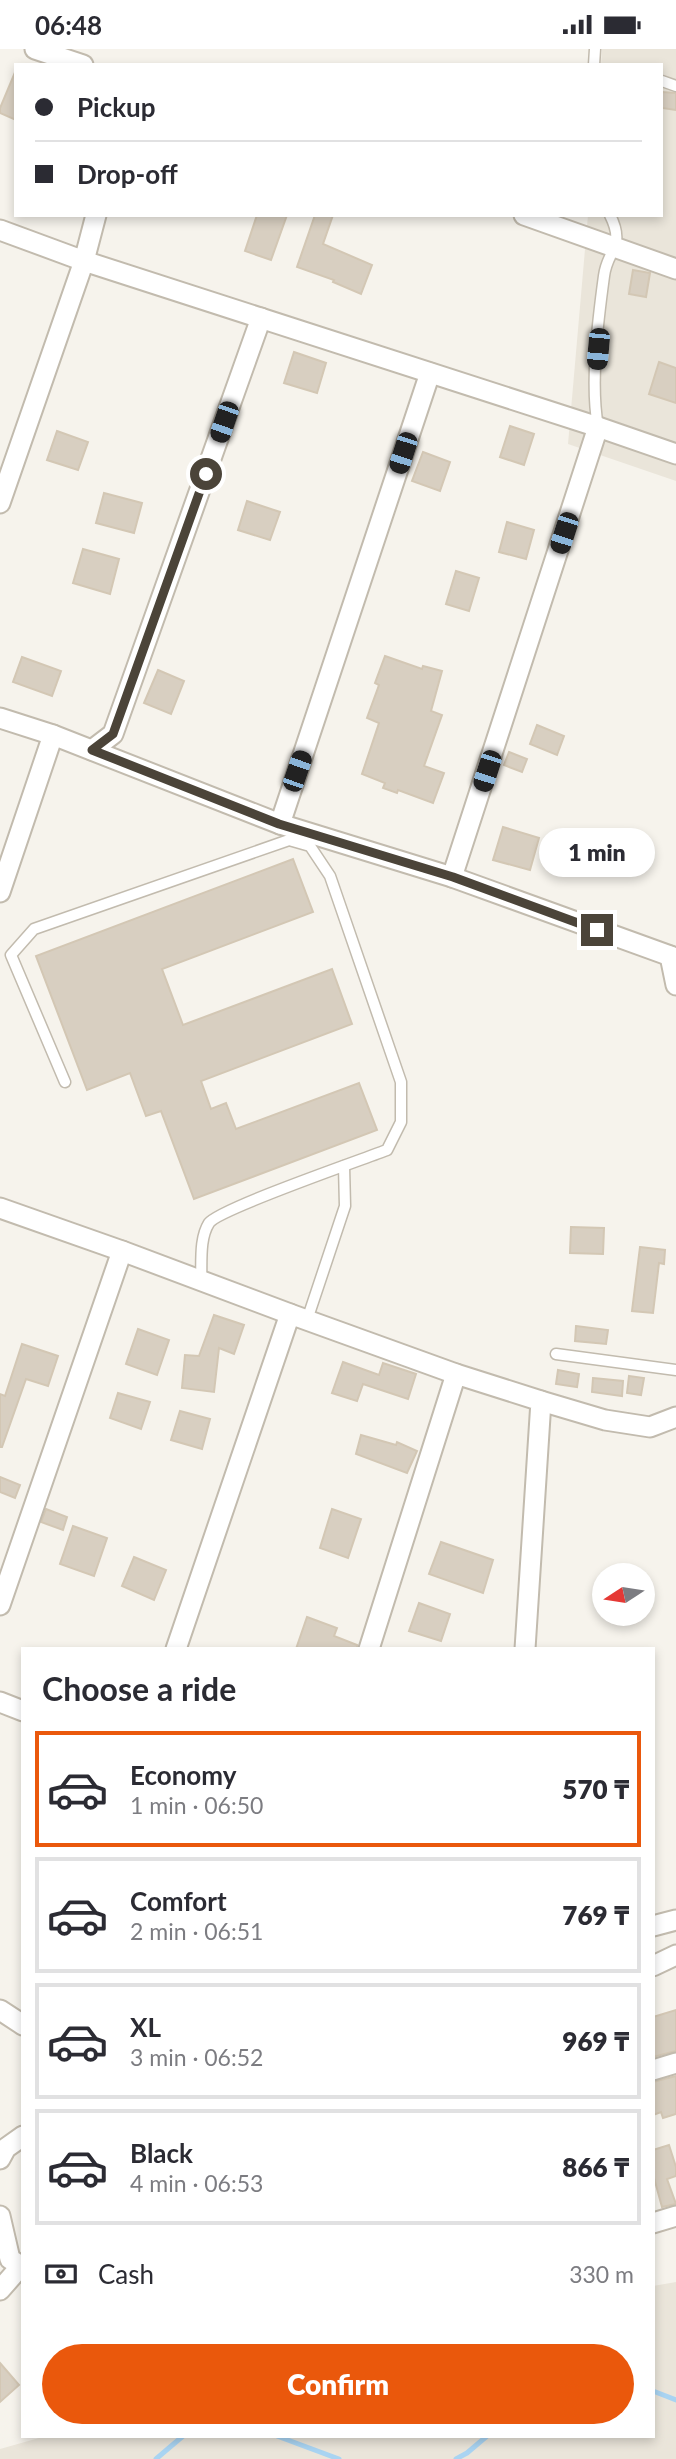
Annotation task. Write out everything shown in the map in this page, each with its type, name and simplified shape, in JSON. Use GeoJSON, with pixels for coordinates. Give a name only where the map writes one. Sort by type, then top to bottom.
{"type":"FeatureCollection","features":[{"type":"Feature","properties":{"kind":"street"},"geometry":{"type":"LineString","coordinates":[[35,49],[76,63]]}},
{"type":"Feature","properties":{"kind":"street"},"geometry":{"type":"LineString","coordinates":[[0,503],[84,261],[95,217]]}},
{"type":"Feature","properties":{"kind":"street"},"geometry":{"type":"LineString","coordinates":[[530,217],[676,269]]}},
{"type":"Feature","properties":{"kind":"street"},"geometry":{"type":"LineString","coordinates":[[0,230],[84,261],[598,426],[676,454]]}},
{"type":"Feature","properties":{"kind":"street"},"geometry":{"type":"LineString","coordinates":[[92,750],[113,734],[261,319]]}},
{"type":"Feature","properties":{"kind":"street"},"geometry":{"type":"LineString","coordinates":[[279,824],[430,373]]}},
{"type":"Feature","properties":{"kind":"street"},"geometry":{"type":"LineString","coordinates":[[453,877],[598,426]]}},
{"type":"Feature","properties":{"kind":"street"},"geometry":{"type":"LineString","coordinates":[[0,717],[53,735],[279,824],[453,877],[673,957],[676,985]]}},
{"type":"Feature","properties":{"kind":"street"},"geometry":{"type":"LineString","coordinates":[[0,892],[53,735]]}},
{"type":"Feature","properties":{"kind":"street"},"geometry":{"type":"LineString","coordinates":[[0,1208],[456,1374],[541,1401],[605,1420],[650,1427],[676,1417]]}},
{"type":"Feature","properties":{"kind":"street"},"geometry":{"type":"LineString","coordinates":[[0,1605],[122,1251]]}},
{"type":"Feature","properties":{"kind":"street"},"geometry":{"type":"LineString","coordinates":[[177,1647],[299,1317]]}},
{"type":"Feature","properties":{"kind":"street"},"geometry":{"type":"LineString","coordinates":[[370,1647],[456,1374]]}},
{"type":"Feature","properties":{"kind":"street"},"geometry":{"type":"LineString","coordinates":[[525,1647],[541,1401]]}},
{"type":"Feature","properties":{"kind":"street"},"geometry":{"type":"LineString","coordinates":[[0,1702],[21,1710]]}},
{"type":"Feature","properties":{"kind":"street"},"geometry":{"type":"LineString","coordinates":[[655,1925],[676,1920]]}},
{"type":"Feature","properties":{"kind":"street"},"geometry":{"type":"LineString","coordinates":[[655,1965],[676,1955]]}},
{"type":"Feature","properties":{"kind":"street"},"geometry":{"type":"LineString","coordinates":[[0,2010],[21,2024]]}},
{"type":"Feature","properties":{"kind":"street"},"geometry":{"type":"LineString","coordinates":[[655,2069],[676,2063]]}},
{"type":"Feature","properties":{"kind":"street"},"geometry":{"type":"LineString","coordinates":[[9,2154],[21,2139]]}},
{"type":"Feature","properties":{"kind":"street"},"geometry":{"type":"LineString","coordinates":[[0,2216],[10,2259],[21,2265]]}},
{"type":"Feature","properties":{"kind":"street"},"geometry":{"type":"LineString","coordinates":[[655,2222],[676,2216]]}},
{"type":"Feature","properties":{"kind":"street"},"geometry":{"type":"LineString","coordinates":[[0,2290],[21,2267]]}},
{"type":"Feature","properties":{"kind":"lane"},"geometry":{"type":"LineString","coordinates":[[598,426],[593,401],[604,271],[617,247],[616,226],[611,217]]}},
{"type":"Feature","properties":{"kind":"lane"},"geometry":{"type":"LineString","coordinates":[[65,1082],[11,955],[20,942],[34,929],[289,840],[310,846],[330,876],[401,1082],[401,1122],[387,1150],[236,1207],[210,1221],[203,1239],[201,1281]]}},
{"type":"Feature","properties":{"kind":"lane"},"geometry":{"type":"LineString","coordinates":[[299,1317],[345,1206],[344,1166]]}},
{"type":"Feature","properties":{"kind":"lane"},"geometry":{"type":"LineString","coordinates":[[555,1354],[676,1370]]}},
{"type":"Feature","properties":{"kind":"shaded area"},"geometry":{"type":"Polygon","coordinates":[[[602,49],[676,49],[676,481],[568,444],[588,217],[663,217],[663,63],[601,63],[602,49]]]}},
{"type":"Feature","properties":{"kind":"shaded area"},"geometry":{"type":"Polygon","coordinates":[[[676,2282],[676,2459],[0,2459],[0,2449],[39,2438],[655,2438],[655,2286],[676,2282]]]}},
{"type":"Feature","properties":{"kind":"building"},"geometry":{"type":"Polygon","coordinates":[[[14,75],[14,119],[0,113],[14,75]]]}},
{"type":"Feature","properties":{"kind":"building"},"geometry":{"type":"Polygon","coordinates":[[[663,92],[676,93],[676,110],[663,108],[663,92]]]}},
{"type":"Feature","properties":{"kind":"building"},"geometry":{"type":"Polygon","coordinates":[[[256,217],[286,217],[271,260],[245,251],[256,217]]]}},
{"type":"Feature","properties":{"kind":"building"},"geometry":{"type":"Polygon","coordinates":[[[314,217],[332,217],[323,244],[372,265],[361,294],[333,282],[334,280],[297,267],[314,217]]]}},
{"type":"Feature","properties":{"kind":"building"},"geometry":{"type":"Polygon","coordinates":[[[633,270],[650,273],[646,297],[629,294],[633,270]]]}},
{"type":"Feature","properties":{"kind":"building"},"geometry":{"type":"Polygon","coordinates":[[[294,352],[326,363],[317,393],[284,383],[294,352]]]}},
{"type":"Feature","properties":{"kind":"building"},"geometry":{"type":"Polygon","coordinates":[[[659,362],[676,368],[676,403],[649,394],[659,362]]]}},
{"type":"Feature","properties":{"kind":"building"},"geometry":{"type":"Polygon","coordinates":[[[510,426],[534,434],[524,465],[500,457],[510,426]]]}},
{"type":"Feature","properties":{"kind":"building"},"geometry":{"type":"Polygon","coordinates":[[[57,431],[88,442],[78,470],[47,460],[57,431]]]}},
{"type":"Feature","properties":{"kind":"building"},"geometry":{"type":"Polygon","coordinates":[[[423,452],[450,462],[440,491],[412,481],[423,452]]]}},
{"type":"Feature","properties":{"kind":"building"},"geometry":{"type":"Polygon","coordinates":[[[104,493],[142,503],[134,533],[96,523],[104,493]]]}},
{"type":"Feature","properties":{"kind":"building"},"geometry":{"type":"Polygon","coordinates":[[[247,501],[280,512],[270,540],[238,530],[247,501]]]}},
{"type":"Feature","properties":{"kind":"building"},"geometry":{"type":"Polygon","coordinates":[[[507,522],[534,530],[526,559],[499,552],[507,522]]]}},
{"type":"Feature","properties":{"kind":"building"},"geometry":{"type":"Polygon","coordinates":[[[83,549],[119,559],[110,594],[73,583],[83,549]]]}},
{"type":"Feature","properties":{"kind":"building"},"geometry":{"type":"Polygon","coordinates":[[[456,571],[479,578],[469,611],[446,604],[456,571]]]}},
{"type":"Feature","properties":{"kind":"building"},"geometry":{"type":"Polygon","coordinates":[[[385,656],[422,669],[423,666],[442,671],[431,711],[442,715],[424,766],[444,773],[433,803],[398,790],[397,793],[383,788],[385,783],[362,774],[379,723],[367,718],[379,685],[375,683],[385,656]]]}},
{"type":"Feature","properties":{"kind":"building"},"geometry":{"type":"Polygon","coordinates":[[[22,657],[61,671],[52,696],[13,682],[22,657]]]}},
{"type":"Feature","properties":{"kind":"building"},"geometry":{"type":"Polygon","coordinates":[[[158,670],[184,681],[171,714],[144,703],[158,670]]]}},
{"type":"Feature","properties":{"kind":"building"},"geometry":{"type":"Polygon","coordinates":[[[537,725],[564,736],[557,755],[530,744],[537,725]]]}},
{"type":"Feature","properties":{"kind":"building"},"geometry":{"type":"Polygon","coordinates":[[[509,752],[527,759],[522,772],[504,765],[509,752]]]}},
{"type":"Feature","properties":{"kind":"building"},"geometry":{"type":"Polygon","coordinates":[[[503,827],[539,838],[530,870],[493,860],[503,827]]]}},
{"type":"Feature","properties":{"kind":"building"},"geometry":{"type":"Polygon","coordinates":[[[293,859],[313,912],[162,969],[183,1025],[332,969],[352,1024],[201,1081],[211,1109],[226,1103],[236,1129],[359,1083],[377,1130],[194,1199],[161,1111],[146,1116],[130,1073],[87,1090],[36,956],[293,859]]]}},
{"type":"Feature","properties":{"kind":"building"},"geometry":{"type":"Polygon","coordinates":[[[571,1227],[604,1228],[603,1254],[570,1253],[571,1227]]]}},
{"type":"Feature","properties":{"kind":"building"},"geometry":{"type":"Polygon","coordinates":[[[640,1247],[665,1250],[664,1264],[659,1263],[653,1313],[632,1311],[640,1247]]]}},
{"type":"Feature","properties":{"kind":"building"},"geometry":{"type":"Polygon","coordinates":[[[214,1315],[244,1325],[234,1354],[219,1348],[214,1392],[182,1388],[185,1355],[199,1356],[214,1315]]]}},
{"type":"Feature","properties":{"kind":"building"},"geometry":{"type":"Polygon","coordinates":[[[576,1326],[608,1330],[606,1344],[575,1341],[576,1326]]]}},
{"type":"Feature","properties":{"kind":"building"},"geometry":{"type":"Polygon","coordinates":[[[138,1329],[169,1340],[157,1375],[126,1364],[138,1329]]]}},
{"type":"Feature","properties":{"kind":"building"},"geometry":{"type":"Polygon","coordinates":[[[22,1344],[58,1356],[48,1386],[26,1379],[0,1447],[0,1394],[5,1396],[22,1344]]]}},
{"type":"Feature","properties":{"kind":"building"},"geometry":{"type":"Polygon","coordinates":[[[343,1362],[379,1375],[383,1363],[416,1374],[408,1399],[363,1384],[357,1401],[332,1393],[343,1362]]]}},
{"type":"Feature","properties":{"kind":"building"},"geometry":{"type":"Polygon","coordinates":[[[558,1370],[579,1374],[577,1387],[556,1384],[558,1370]]]}},
{"type":"Feature","properties":{"kind":"building"},"geometry":{"type":"Polygon","coordinates":[[[629,1376],[644,1378],[641,1395],[627,1393],[629,1376]]]}},
{"type":"Feature","properties":{"kind":"building"},"geometry":{"type":"Polygon","coordinates":[[[593,1378],[623,1381],[622,1396],[592,1392],[593,1378]]]}},
{"type":"Feature","properties":{"kind":"building"},"geometry":{"type":"Polygon","coordinates":[[[118,1393],[150,1402],[141,1429],[110,1418],[118,1393]]]}},
{"type":"Feature","properties":{"kind":"building"},"geometry":{"type":"Polygon","coordinates":[[[180,1411],[210,1419],[202,1449],[171,1440],[180,1411]]]}},
{"type":"Feature","properties":{"kind":"building"},"geometry":{"type":"Polygon","coordinates":[[[361,1435],[396,1445],[397,1442],[417,1451],[407,1473],[356,1454],[361,1435]]]}},
{"type":"Feature","properties":{"kind":"building"},"geometry":{"type":"Polygon","coordinates":[[[0,1477],[20,1485],[15,1498],[0,1492],[0,1477]]]}},
{"type":"Feature","properties":{"kind":"building"},"geometry":{"type":"Polygon","coordinates":[[[46,1509],[67,1517],[63,1530],[41,1522],[46,1509]]]}},
{"type":"Feature","properties":{"kind":"building"},"geometry":{"type":"Polygon","coordinates":[[[332,1509],[361,1519],[348,1558],[320,1548],[332,1509]]]}},
{"type":"Feature","properties":{"kind":"building"},"geometry":{"type":"Polygon","coordinates":[[[73,1526],[107,1538],[94,1576],[60,1564],[73,1526]]]}},
{"type":"Feature","properties":{"kind":"building"},"geometry":{"type":"Polygon","coordinates":[[[441,1542],[493,1560],[483,1593],[429,1574],[441,1542]]]}},
{"type":"Feature","properties":{"kind":"building"},"geometry":{"type":"Polygon","coordinates":[[[134,1557],[166,1570],[154,1600],[122,1586],[134,1557]]]}},
{"type":"Feature","properties":{"kind":"building"},"geometry":{"type":"Polygon","coordinates":[[[419,1603],[450,1614],[441,1641],[409,1631],[419,1603]]]}},
{"type":"Feature","properties":{"kind":"building"},"geometry":{"type":"Polygon","coordinates":[[[307,1617],[337,1628],[334,1636],[357,1645],[357,1647],[297,1647],[307,1617]]]}},
{"type":"Feature","properties":{"kind":"building"},"geometry":{"type":"Polygon","coordinates":[[[676,2010],[676,2051],[655,2056],[655,2016],[676,2010]]]}},
{"type":"Feature","properties":{"kind":"building"},"geometry":{"type":"Polygon","coordinates":[[[676,2076],[676,2114],[663,2118],[661,2112],[655,2114],[655,2081],[676,2076]]]}},
{"type":"Feature","properties":{"kind":"building"},"geometry":{"type":"Polygon","coordinates":[[[669,2145],[676,2176],[667,2179],[676,2204],[662,2207],[655,2181],[655,2149],[669,2145]]]}},
{"type":"Feature","properties":{"kind":"building"},"geometry":{"type":"Polygon","coordinates":[[[0,2363],[19,2385],[0,2402],[0,2363]]]}},
{"type":"Feature","properties":{"kind":"waterway"},"geometry":{"type":"LineString","coordinates":[[655,2392],[676,2400]]}},
{"type":"Feature","properties":{"kind":"waterway"},"geometry":{"type":"LineString","coordinates":[[156,2459],[181,2438]]}},
{"type":"Feature","properties":{"kind":"waterway"},"geometry":{"type":"LineString","coordinates":[[282,2438],[339,2459]]}},
{"type":"Feature","properties":{"kind":"waterway"},"geometry":{"type":"LineString","coordinates":[[456,2459],[485,2438]]}},
{"type":"Feature","properties":{"kind":"route"},"geometry":{"type":"LineString","coordinates":[[206,474],[113,734],[92,750],[279,824],[453,877],[597,930]]}}]}
